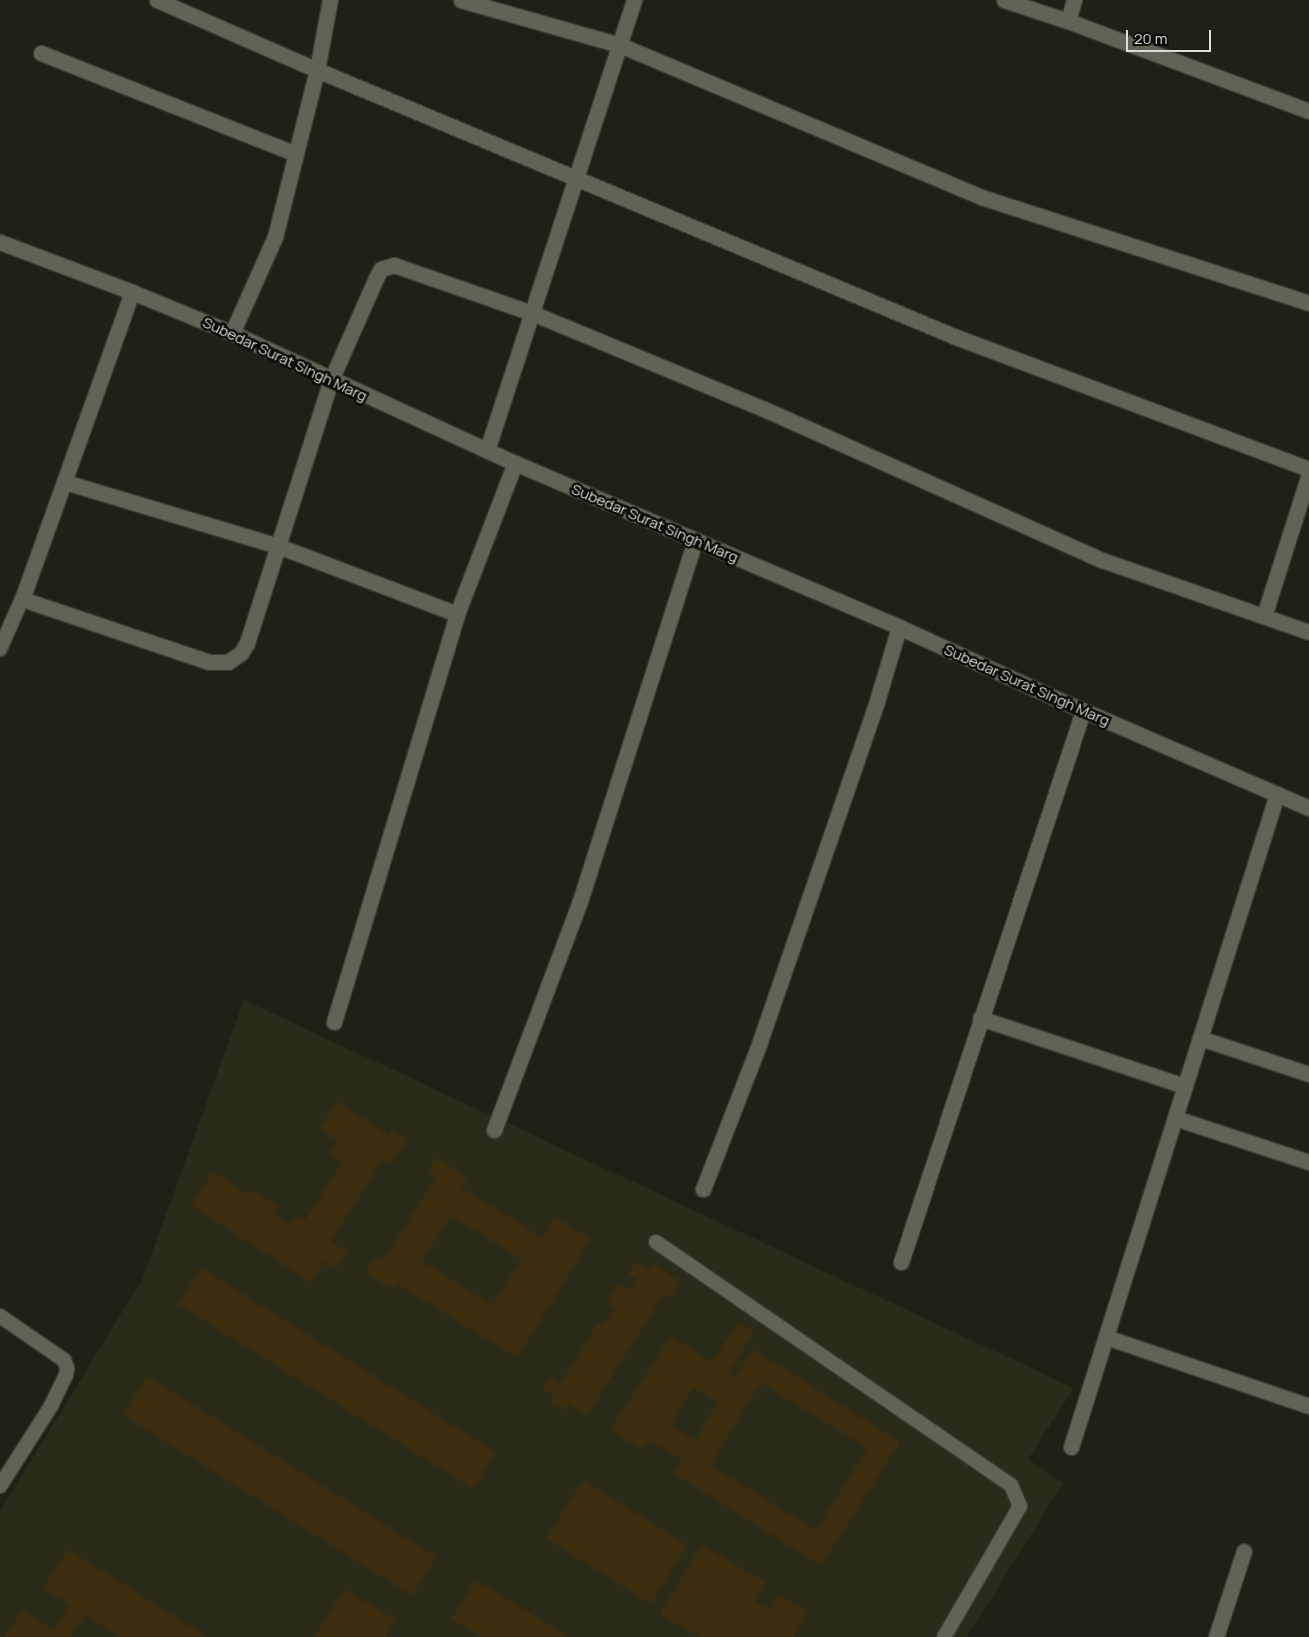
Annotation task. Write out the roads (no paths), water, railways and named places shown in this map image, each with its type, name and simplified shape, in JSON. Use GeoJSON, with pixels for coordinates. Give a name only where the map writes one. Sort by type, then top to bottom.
{"type":"FeatureCollection","features":[{"type":"Feature","properties":{"kind":"street"},"geometry":{"type":"LineString","coordinates":[[157,0],[317,70],[956,337],[1309,469]]}},
{"type":"Feature","properties":{"kind":"street"},"geometry":{"type":"LineString","coordinates":[[232,333],[276,237],[317,70],[330,0]]}},
{"type":"Feature","properties":{"kind":"street"},"geometry":{"type":"LineString","coordinates":[[461,0],[620,44],[982,197],[1309,303]]}},
{"type":"Feature","properties":{"kind":"street"},"geometry":{"type":"LineString","coordinates":[[487,450],[634,0]]}},
{"type":"Feature","properties":{"kind":"street"},"geometry":{"type":"LineString","coordinates":[[1004,0],[1068,21],[1309,111]]}},
{"type":"Feature","properties":{"kind":"street"},"geometry":{"type":"LineString","coordinates":[[1068,21],[1074,0]]}},
{"type":"Feature","properties":{"kind":"street"},"geometry":{"type":"LineString","coordinates":[[41,53],[296,154]]}},
{"type":"Feature","properties":{"kind":"street","name":"Subedar Surat Singh Marg"},"geometry":{"type":"LineString","coordinates":[[0,242],[132,292],[232,333],[515,463],[898,626],[1083,711],[1309,808]]}},
{"type":"Feature","properties":{"kind":"street"},"geometry":{"type":"LineString","coordinates":[[132,292],[22,599],[209,662],[228,662],[241,654],[248,643],[331,380],[376,278],[382,269],[394,265],[532,313],[764,410],[1102,560],[1309,632]]}},
{"type":"Feature","properties":{"kind":"street"},"geometry":{"type":"LineString","coordinates":[[334,1022],[457,614],[515,463]]}},
{"type":"Feature","properties":{"kind":"street"},"geometry":{"type":"LineString","coordinates":[[1264,616],[1309,474]]}},
{"type":"Feature","properties":{"kind":"street"},"geometry":{"type":"LineString","coordinates":[[65,482],[278,546],[457,614]]}},
{"type":"Feature","properties":{"kind":"street"},"geometry":{"type":"LineString","coordinates":[[494,1130],[580,901],[695,541]]}},
{"type":"Feature","properties":{"kind":"street"},"geometry":{"type":"LineString","coordinates":[[703,1189],[770,1012],[877,701],[898,626]]}},
{"type":"Feature","properties":{"kind":"street"},"geometry":{"type":"LineString","coordinates":[[901,1262],[980,1018],[1083,711]]}},
{"type":"Feature","properties":{"kind":"street"},"geometry":{"type":"LineString","coordinates":[[1071,1447],[1277,794]]}},
{"type":"Feature","properties":{"kind":"street"},"geometry":{"type":"LineString","coordinates":[[980,1018],[1185,1086]]}},
{"type":"Feature","properties":{"kind":"street"},"geometry":{"type":"LineString","coordinates":[[1200,1038],[1309,1074]]}},
{"type":"Feature","properties":{"kind":"street"},"geometry":{"type":"LineString","coordinates":[[1175,1118],[1309,1162]]}},
{"type":"Feature","properties":{"kind":"street"},"geometry":{"type":"LineString","coordinates":[[1106,1338],[1309,1406]]}},
{"type":"Feature","properties":{"kind":"street"},"geometry":{"type":"LineString","coordinates":[[1216,1637],[1244,1551]]}},
{"type":"Feature","properties":{"kind":"lane"},"geometry":{"type":"LineString","coordinates":[[0,648],[22,599]]}},
{"type":"Feature","properties":{"kind":"lane"},"geometry":{"type":"LineString","coordinates":[[656,1242],[1011,1485],[1020,1506],[944,1637]]}},
{"type":"Feature","properties":{"kind":"lane"},"geometry":{"type":"LineString","coordinates":[[0,1316],[64,1360],[67,1368],[66,1376],[51,1406],[6,1465],[0,1486]]}}]}
